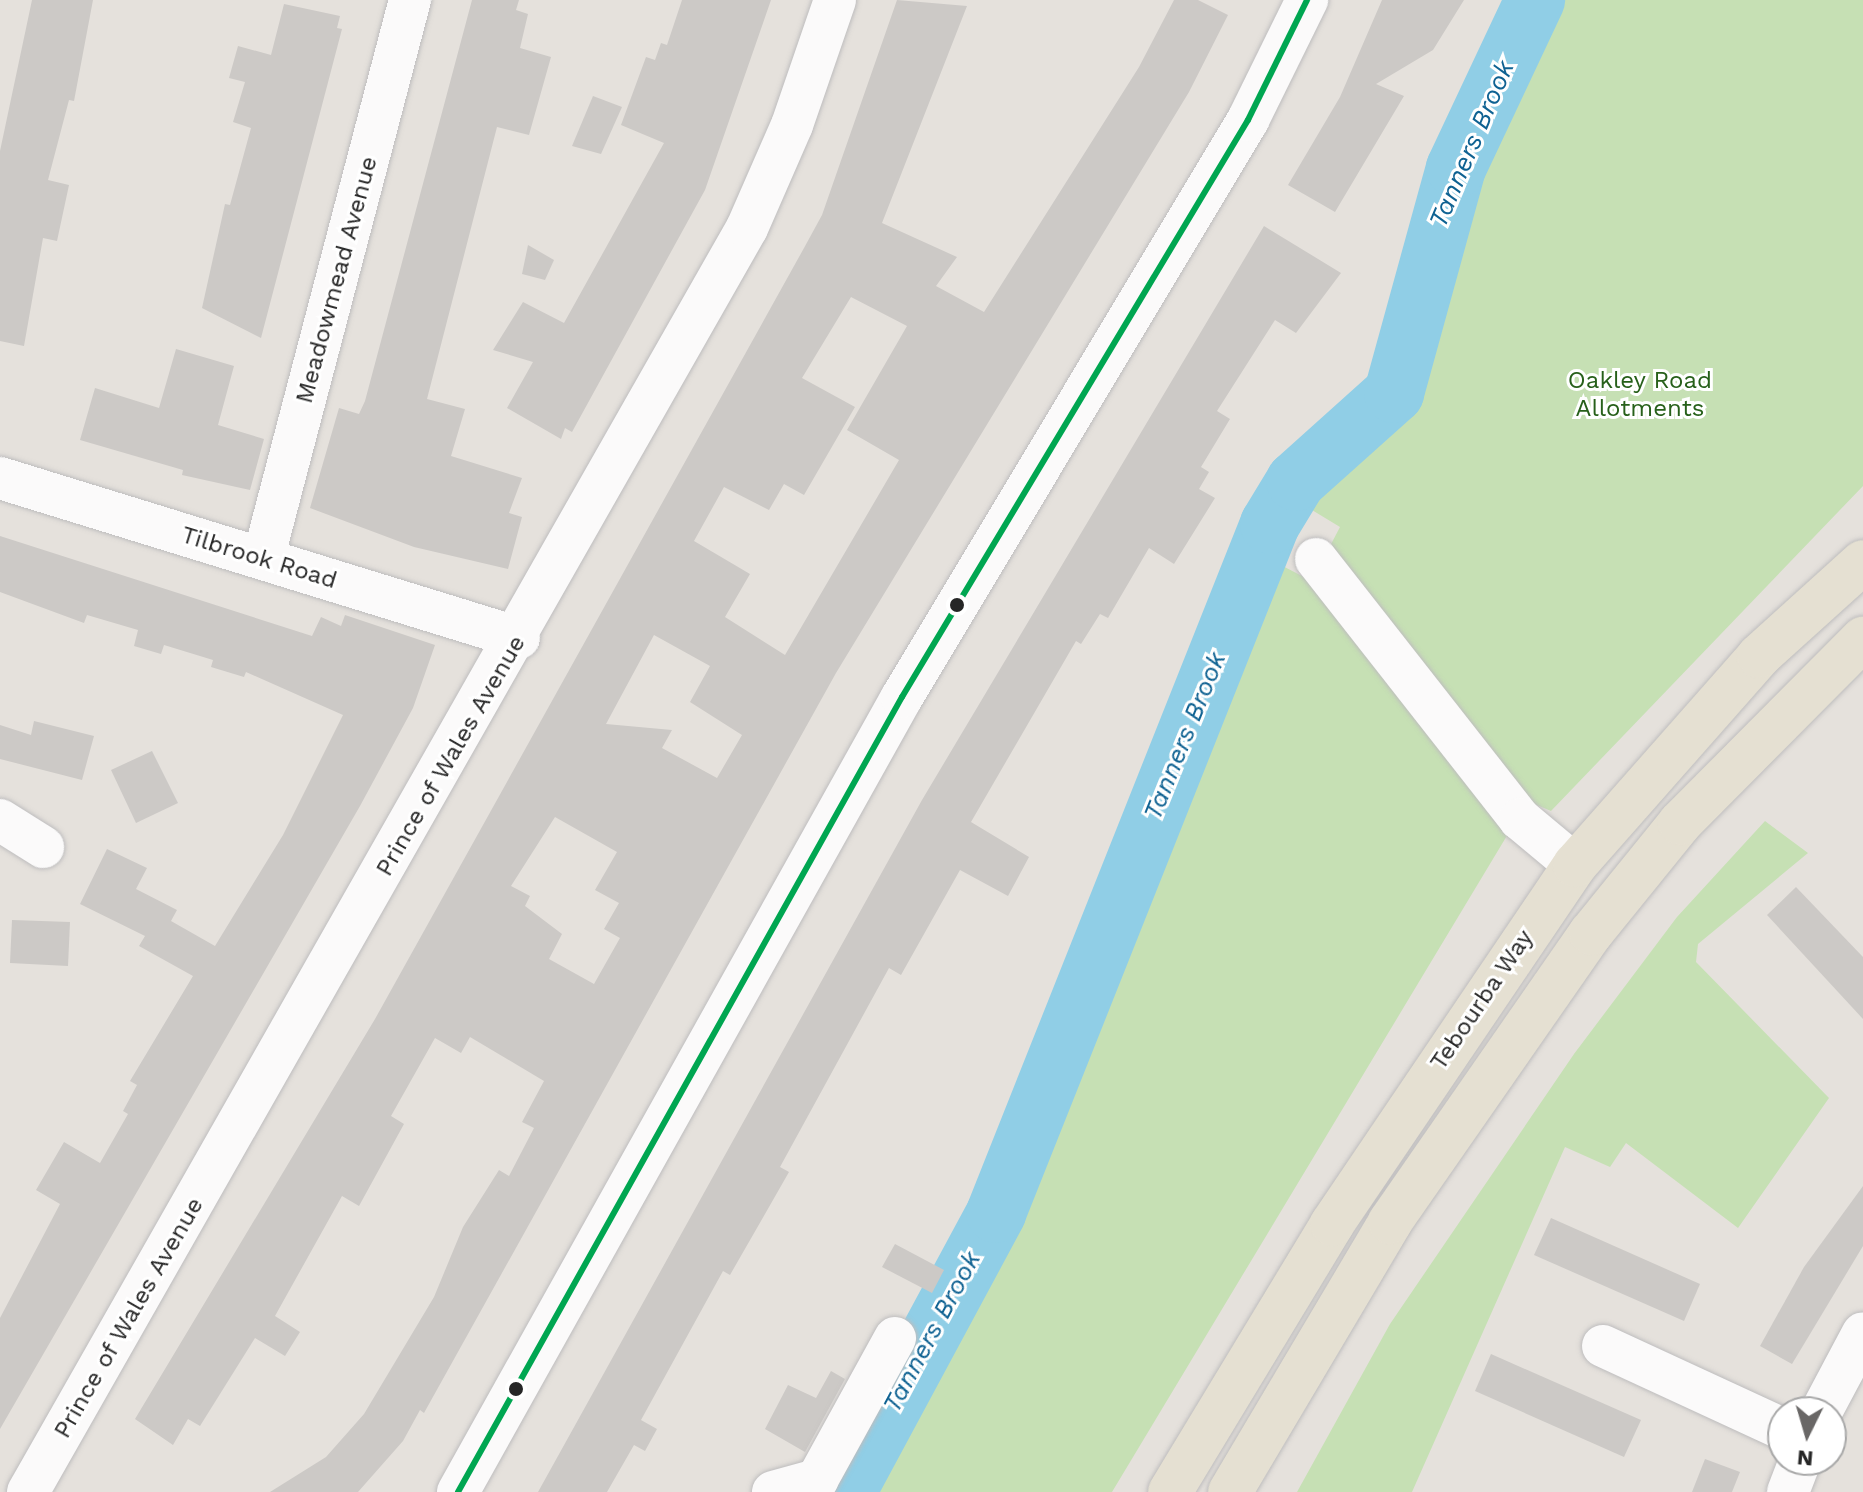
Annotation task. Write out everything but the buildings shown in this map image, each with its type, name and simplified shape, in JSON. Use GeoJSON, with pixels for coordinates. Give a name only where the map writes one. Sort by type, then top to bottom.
{"type":"FeatureCollection","features":[{"type":"Feature","properties":{"kind":"main road","name":"Tebourba Way"},"geometry":{"type":"LineString","coordinates":[[1170,1492],[1332,1224],[1575,865],[1759,656],[1863,562]]}},
{"type":"Feature","properties":{"kind":"main road","name":"Tebourba Way"},"geometry":{"type":"LineString","coordinates":[[1230,1492],[1390,1222],[1591,933],[1680,823],[1777,718],[1863,639]]}},
{"type":"Feature","properties":{"kind":"street","name":"Meadowmead Avenue"},"geometry":{"type":"LineString","coordinates":[[263,559],[410,0]]}},
{"type":"Feature","properties":{"kind":"street","name":"Prince of Wales Avenue"},"geometry":{"type":"LineString","coordinates":[[28,1492],[519,638],[747,228],[792,125],[835,0]]}},
{"type":"Feature","properties":{"kind":"street"},"geometry":{"type":"LineString","coordinates":[[458,1492],[902,697],[1248,120],[1307,0]]}},
{"type":"Feature","properties":{"kind":"street","name":"Tilbrook Road"},"geometry":{"type":"LineString","coordinates":[[0,478],[519,638]]}},
{"type":"Feature","properties":{"kind":"street"},"geometry":{"type":"LineString","coordinates":[[1316,559],[1520,819],[1575,865]]}},
{"type":"Feature","properties":{"kind":"street"},"geometry":{"type":"LineString","coordinates":[[0,820],[43,847]]}},
{"type":"Feature","properties":{"kind":"street"},"geometry":{"type":"LineString","coordinates":[[1830,1396],[1863,1333]]}},
{"type":"Feature","properties":{"kind":"street"},"geometry":{"type":"LineString","coordinates":[[773,1492],[817,1480],[895,1338]]}},
{"type":"Feature","properties":{"kind":"street"},"geometry":{"type":"LineString","coordinates":[[1603,1346],[1767,1422]]}},
{"type":"Feature","properties":{"kind":"green space","name":"Oakley Road Allotments"},"geometry":{"type":"Polygon","coordinates":[[[1550,0],[1863,0],[1863,486],[1551,811],[1516,796],[1329,548],[1340,527],[1307,507],[1400,409],[1412,387],[1447,233],[1550,0]]]}},
{"type":"Feature","properties":{"kind":"green space"},"geometry":{"type":"Polygon","coordinates":[[[1273,561],[1331,591],[1508,834],[1112,1492],[863,1492],[1006,1216],[1178,778],[1273,561]]]}},
{"type":"Feature","properties":{"kind":"green space"},"geometry":{"type":"Polygon","coordinates":[[[1765,821],[1808,853],[1698,944],[1696,962],[1829,1098],[1738,1228],[1626,1143],[1610,1167],[1565,1147],[1412,1492],[1297,1492],[1390,1324],[1574,1054],[1677,917],[1765,821]]]}},
{"type":"Feature","properties":{"kind":"waterway","name":"Tanners Brook"},"geometry":{"type":"LineString","coordinates":[[846,1492],[996,1213],[1270,524],[1296,481],[1394,393],[1456,168],[1535,0]]}},
{"type":"Feature","properties":{"kind":"transit line"},"geometry":{"type":"LineString","coordinates":[[458,1492],[902,697],[1248,120],[1307,0]]}}]}
